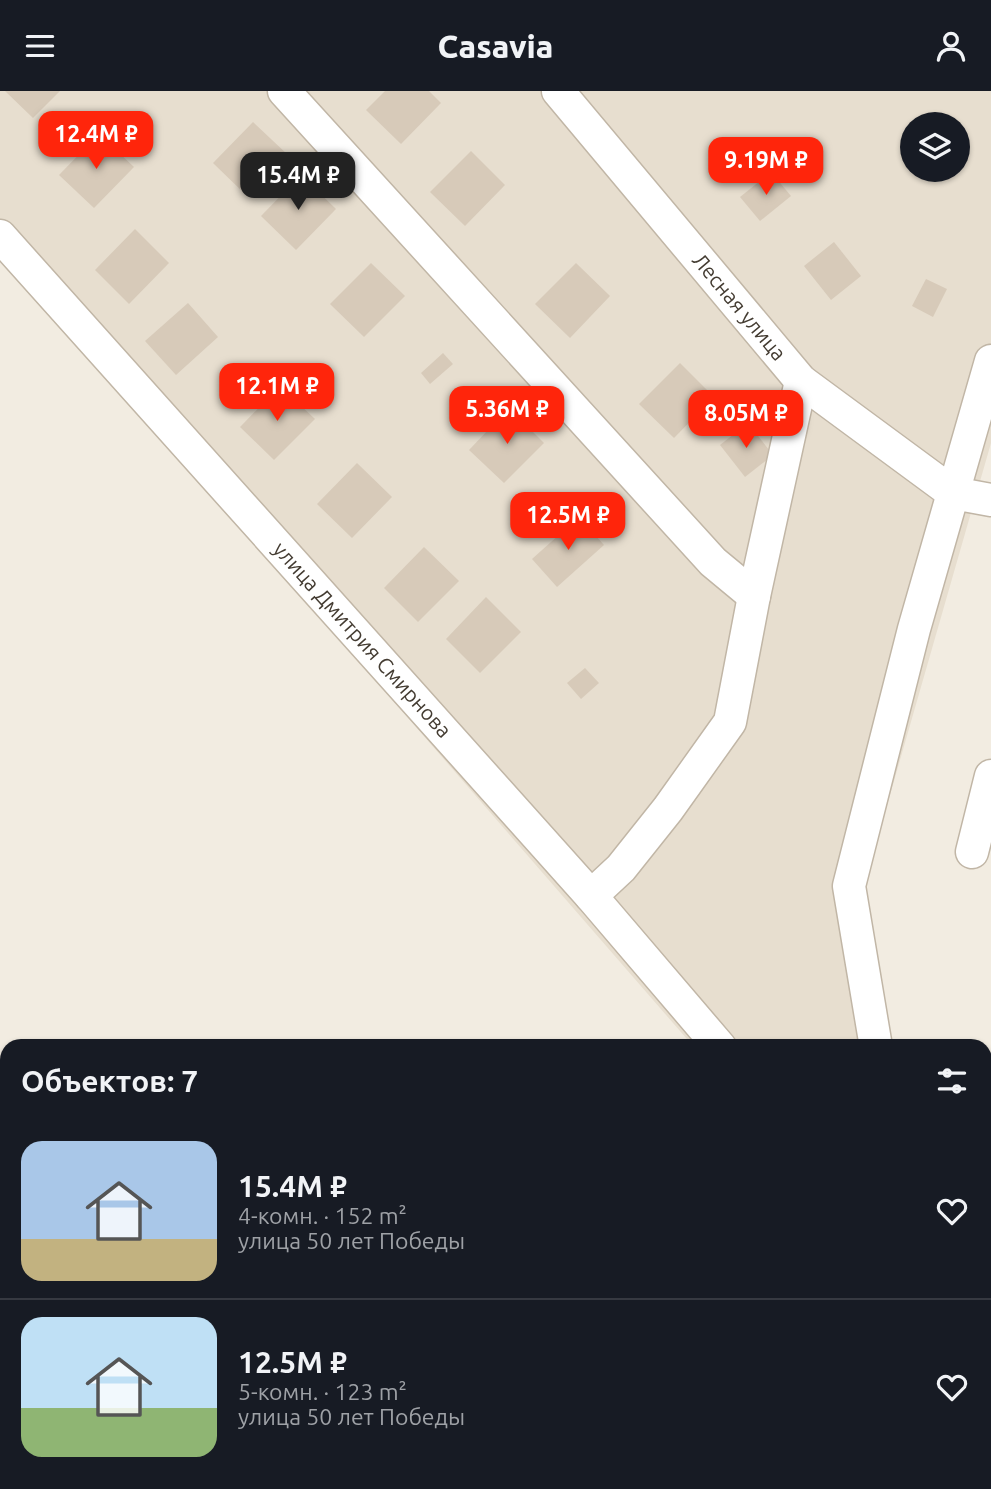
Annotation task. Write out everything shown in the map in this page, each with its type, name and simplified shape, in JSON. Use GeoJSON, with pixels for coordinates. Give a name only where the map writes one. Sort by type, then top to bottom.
{"type":"FeatureCollection","features":[{"type":"Feature","properties":{"kind":"street"},"geometry":{"type":"LineString","coordinates":[[284,91],[713,562],[754,596]]}},
{"type":"Feature","properties":{"kind":"street","name":"Лесная улица"},"geometry":{"type":"LineString","coordinates":[[558,91],[801,381],[953,493],[991,501]]}},
{"type":"Feature","properties":{"kind":"street","name":"улица Дмитрия Смирнова"},"geometry":{"type":"LineString","coordinates":[[0,236],[591,896],[713,1039]]}},
{"type":"Feature","properties":{"kind":"street"},"geometry":{"type":"LineString","coordinates":[[875,1039],[849,885],[914,628],[991,361]]}},
{"type":"Feature","properties":{"kind":"street"},"geometry":{"type":"LineString","coordinates":[[591,896],[621,867],[668,809],[730,722],[754,596],[801,381]]}},
{"type":"Feature","properties":{"kind":"street"},"geometry":{"type":"LineString","coordinates":[[972,852],[991,776]]}},
{"type":"Feature","properties":{"kind":"shaded area"},"geometry":{"type":"Polygon","coordinates":[[[0,91],[991,91],[991,443],[861,896],[871,1039],[687,1039],[0,248],[0,91]]]}},
{"type":"Feature","properties":{"kind":"building"},"geometry":{"type":"Polygon","coordinates":[[[5,91],[60,91],[33,118],[5,91]]]}},
{"type":"Feature","properties":{"kind":"building"},"geometry":{"type":"Polygon","coordinates":[[[385,91],[429,91],[441,103],[401,144],[366,110],[385,91]]]}},
{"type":"Feature","properties":{"kind":"building"},"geometry":{"type":"Polygon","coordinates":[[[253,122],[288,155],[248,197],[213,163],[253,122]]]}},
{"type":"Feature","properties":{"kind":"building"},"geometry":{"type":"Polygon","coordinates":[[[99,134],[134,167],[94,208],[59,175],[99,134]]]}},
{"type":"Feature","properties":{"kind":"building"},"geometry":{"type":"Polygon","coordinates":[[[471,151],[505,185],[465,226],[430,192],[471,151]]]}},
{"type":"Feature","properties":{"kind":"building"},"geometry":{"type":"Polygon","coordinates":[[[771,172],[791,196],[760,221],[740,197],[771,172]]]}},
{"type":"Feature","properties":{"kind":"building"},"geometry":{"type":"Polygon","coordinates":[[[301,175],[336,209],[296,250],[261,216],[301,175]]]}},
{"type":"Feature","properties":{"kind":"building"},"geometry":{"type":"Polygon","coordinates":[[[135,229],[169,263],[129,304],[95,270],[135,229]]]}},
{"type":"Feature","properties":{"kind":"building"},"geometry":{"type":"Polygon","coordinates":[[[834,242],[861,276],[831,300],[804,266],[834,242]]]}},
{"type":"Feature","properties":{"kind":"building"},"geometry":{"type":"Polygon","coordinates":[[[371,263],[405,296],[364,337],[330,304],[371,263]]]}},
{"type":"Feature","properties":{"kind":"building"},"geometry":{"type":"Polygon","coordinates":[[[576,263],[610,296],[570,338],[535,304],[576,263]]]}},
{"type":"Feature","properties":{"kind":"building"},"geometry":{"type":"Polygon","coordinates":[[[926,279],[947,289],[933,317],[912,306],[926,279]]]}},
{"type":"Feature","properties":{"kind":"building"},"geometry":{"type":"Polygon","coordinates":[[[188,303],[218,337],[176,375],[145,341],[188,303]]]}},
{"type":"Feature","properties":{"kind":"building"},"geometry":{"type":"Polygon","coordinates":[[[443,353],[453,364],[430,384],[421,373],[443,353]]]}},
{"type":"Feature","properties":{"kind":"building"},"geometry":{"type":"Polygon","coordinates":[[[680,363],[714,397],[674,438],[639,404],[680,363]]]}},
{"type":"Feature","properties":{"kind":"building"},"geometry":{"type":"Polygon","coordinates":[[[280,386],[315,419],[274,460],[240,427],[280,386]]]}},
{"type":"Feature","properties":{"kind":"building"},"geometry":{"type":"Polygon","coordinates":[[[509,408],[544,443],[504,483],[469,450],[509,408]]]}},
{"type":"Feature","properties":{"kind":"building"},"geometry":{"type":"Polygon","coordinates":[[[748,423],[773,455],[745,477],[720,445],[748,423]]]}},
{"type":"Feature","properties":{"kind":"building"},"geometry":{"type":"Polygon","coordinates":[[[357,463],[392,497],[352,538],[317,504],[357,463]]]}},
{"type":"Feature","properties":{"kind":"building"},"geometry":{"type":"Polygon","coordinates":[[[579,517],[604,545],[557,587],[532,559],[579,517]]]}},
{"type":"Feature","properties":{"kind":"building"},"geometry":{"type":"Polygon","coordinates":[[[424,547],[459,581],[418,622],[384,588],[424,547]]]}},
{"type":"Feature","properties":{"kind":"building"},"geometry":{"type":"Polygon","coordinates":[[[486,597],[521,632],[480,673],[446,639],[486,597]]]}},
{"type":"Feature","properties":{"kind":"building"},"geometry":{"type":"Polygon","coordinates":[[[585,668],[599,683],[581,699],[567,683],[585,668]]]}}]}
